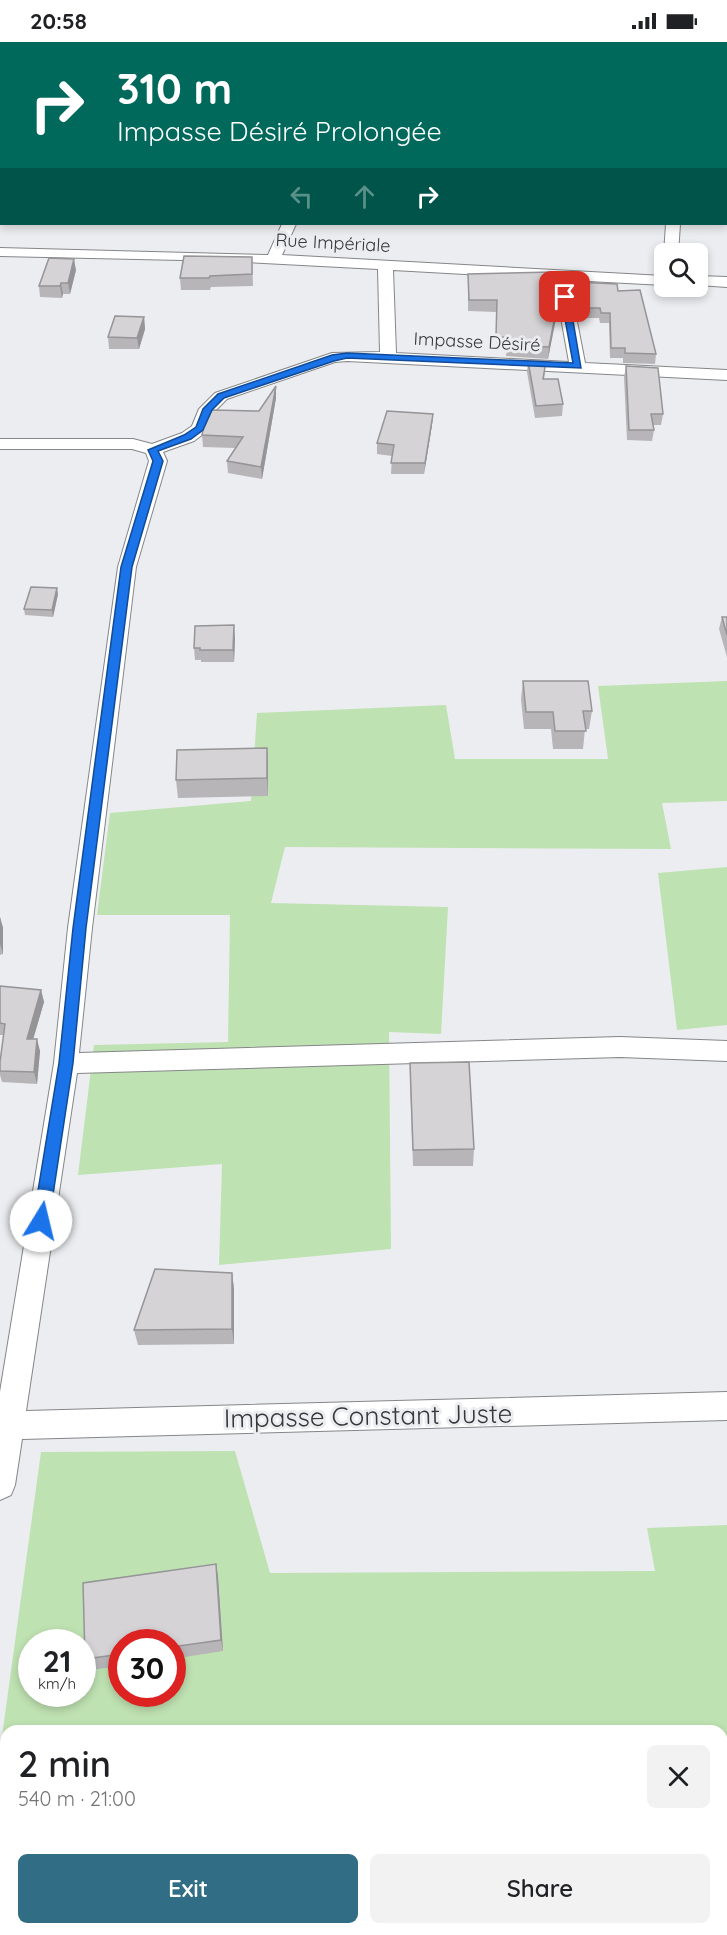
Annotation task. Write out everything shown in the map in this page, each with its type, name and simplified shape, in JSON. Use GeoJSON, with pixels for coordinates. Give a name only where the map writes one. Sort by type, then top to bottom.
{"type":"FeatureCollection","features":[{"type":"Feature","properties":{"kind":"street"},"geometry":{"type":"LineString","coordinates":[[273,259],[289,225]]}},
{"type":"Feature","properties":{"kind":"street"},"geometry":{"type":"LineString","coordinates":[[672,243],[673,225]]}},
{"type":"Feature","properties":{"kind":"street","name":"Rue Impériale"},"geometry":{"type":"LineString","coordinates":[[0,252],[273,259],[654,280]]}},
{"type":"Feature","properties":{"kind":"street","name":"Impasse Désiré"},"geometry":{"type":"LineString","coordinates":[[385,265],[388,357],[727,375]]}},
{"type":"Feature","properties":{"kind":"street"},"geometry":{"type":"LineString","coordinates":[[561,275],[578,366]]}},
{"type":"Feature","properties":{"kind":"street"},"geometry":{"type":"LineString","coordinates":[[708,281],[727,282]]}},
{"type":"Feature","properties":{"kind":"street"},"geometry":{"type":"LineString","coordinates":[[0,444],[133,444],[153,450],[188,437],[200,428],[207,409],[221,396],[332,358],[388,357]]}},
{"type":"Feature","properties":{"kind":"street"},"geometry":{"type":"LineString","coordinates":[[0,1485],[66,1063],[80,928],[127,567],[158,461],[153,450]]}},
{"type":"Feature","properties":{"kind":"street"},"geometry":{"type":"LineString","coordinates":[[66,1063],[620,1047],[727,1051]]}},
{"type":"Feature","properties":{"kind":"street","name":"Impasse Constant Juste"},"geometry":{"type":"LineString","coordinates":[[9,1425],[727,1406]]}},
{"type":"Feature","properties":{"kind":"green space"},"geometry":{"type":"Polygon","coordinates":[[[727,681],[727,801],[662,803],[671,849],[285,847],[271,903],[448,907],[441,1034],[389,1032],[391,1249],[219,1265],[222,1164],[78,1175],[94,1045],[228,1042],[230,915],[97,915],[110,813],[251,801],[257,713],[446,705],[455,759],[608,759],[598,686],[727,681]]]}},
{"type":"Feature","properties":{"kind":"green space"},"geometry":{"type":"Polygon","coordinates":[[[727,867],[727,1025],[677,1030],[658,873],[727,867]]]}},
{"type":"Feature","properties":{"kind":"green space"},"geometry":{"type":"Polygon","coordinates":[[[235,1451],[270,1573],[655,1571],[647,1528],[727,1525],[727,1725],[4,1725],[41,1452],[235,1451]]]}},
{"type":"Feature","properties":{"kind":"building"},"geometry":{"type":"Polygon","coordinates":[[[184,256],[252,257],[252,274],[180,278],[184,256]]]}},
{"type":"Feature","properties":{"kind":"building"},"geometry":{"type":"Polygon","coordinates":[[[49,258],[74,259],[68,283],[61,283],[60,286],[39,286],[49,258]]]}},
{"type":"Feature","properties":{"kind":"building"},"geometry":{"type":"Polygon","coordinates":[[[552,272],[560,306],[557,306],[549,347],[507,345],[508,338],[496,336],[497,300],[469,300],[468,274],[552,272]]]}},
{"type":"Feature","properties":{"kind":"building"},"geometry":{"type":"Polygon","coordinates":[[[575,282],[617,284],[618,291],[640,290],[656,354],[625,353],[625,348],[611,348],[610,313],[601,313],[600,308],[580,308],[575,282]]]}},
{"type":"Feature","properties":{"kind":"building"},"geometry":{"type":"Polygon","coordinates":[[[115,316],[144,317],[137,338],[108,337],[115,316]]]}},
{"type":"Feature","properties":{"kind":"building"},"geometry":{"type":"Polygon","coordinates":[[[528,361],[546,361],[543,379],[558,379],[563,404],[536,406],[528,361]]]}},
{"type":"Feature","properties":{"kind":"building"},"geometry":{"type":"Polygon","coordinates":[[[626,366],[658,368],[663,414],[651,414],[654,430],[629,430],[626,366]]]}},
{"type":"Feature","properties":{"kind":"building"},"geometry":{"type":"Polygon","coordinates":[[[276,386],[261,467],[227,461],[243,437],[202,435],[204,424],[212,410],[259,411],[276,386]]]}},
{"type":"Feature","properties":{"kind":"building"},"geometry":{"type":"Polygon","coordinates":[[[387,411],[433,414],[425,463],[391,463],[394,445],[377,443],[387,411]]]}},
{"type":"Feature","properties":{"kind":"building"},"geometry":{"type":"Polygon","coordinates":[[[31,587],[57,588],[52,610],[24,609],[31,587]]]}},
{"type":"Feature","properties":{"kind":"building"},"geometry":{"type":"Polygon","coordinates":[[[722,617],[727,617],[727,635],[722,617]]]}},
{"type":"Feature","properties":{"kind":"building"},"geometry":{"type":"Polygon","coordinates":[[[234,625],[233,650],[194,648],[195,626],[234,625]]]}},
{"type":"Feature","properties":{"kind":"building"},"geometry":{"type":"Polygon","coordinates":[[[523,681],[588,681],[592,711],[583,711],[586,731],[555,731],[553,712],[526,712],[523,681]]]}},
{"type":"Feature","properties":{"kind":"building"},"geometry":{"type":"Polygon","coordinates":[[[267,748],[267,778],[176,780],[177,750],[267,748]]]}},
{"type":"Feature","properties":{"kind":"building"},"geometry":{"type":"Polygon","coordinates":[[[0,986],[41,990],[27,1039],[37,1039],[34,1072],[0,1071],[5,1024],[0,1023],[0,986]]]}},
{"type":"Feature","properties":{"kind":"building"},"geometry":{"type":"Polygon","coordinates":[[[469,1062],[474,1149],[413,1150],[410,1063],[469,1062]]]}},
{"type":"Feature","properties":{"kind":"building"},"geometry":{"type":"Polygon","coordinates":[[[155,1269],[232,1273],[232,1329],[134,1330],[155,1269]]]}},
{"type":"Feature","properties":{"kind":"building"},"geometry":{"type":"Polygon","coordinates":[[[216,1564],[221,1640],[186,1645],[186,1629],[108,1629],[108,1656],[96,1658],[96,1629],[84,1629],[83,1583],[216,1564]]]}},
{"type":"Feature","properties":{"kind":"route"},"geometry":{"type":"LineString","coordinates":[[41,1221],[66,1063],[80,928],[127,567],[158,461],[153,450],[188,437],[200,428],[207,409],[221,396],[332,358],[347,356],[578,366],[565,297]]}}]}
